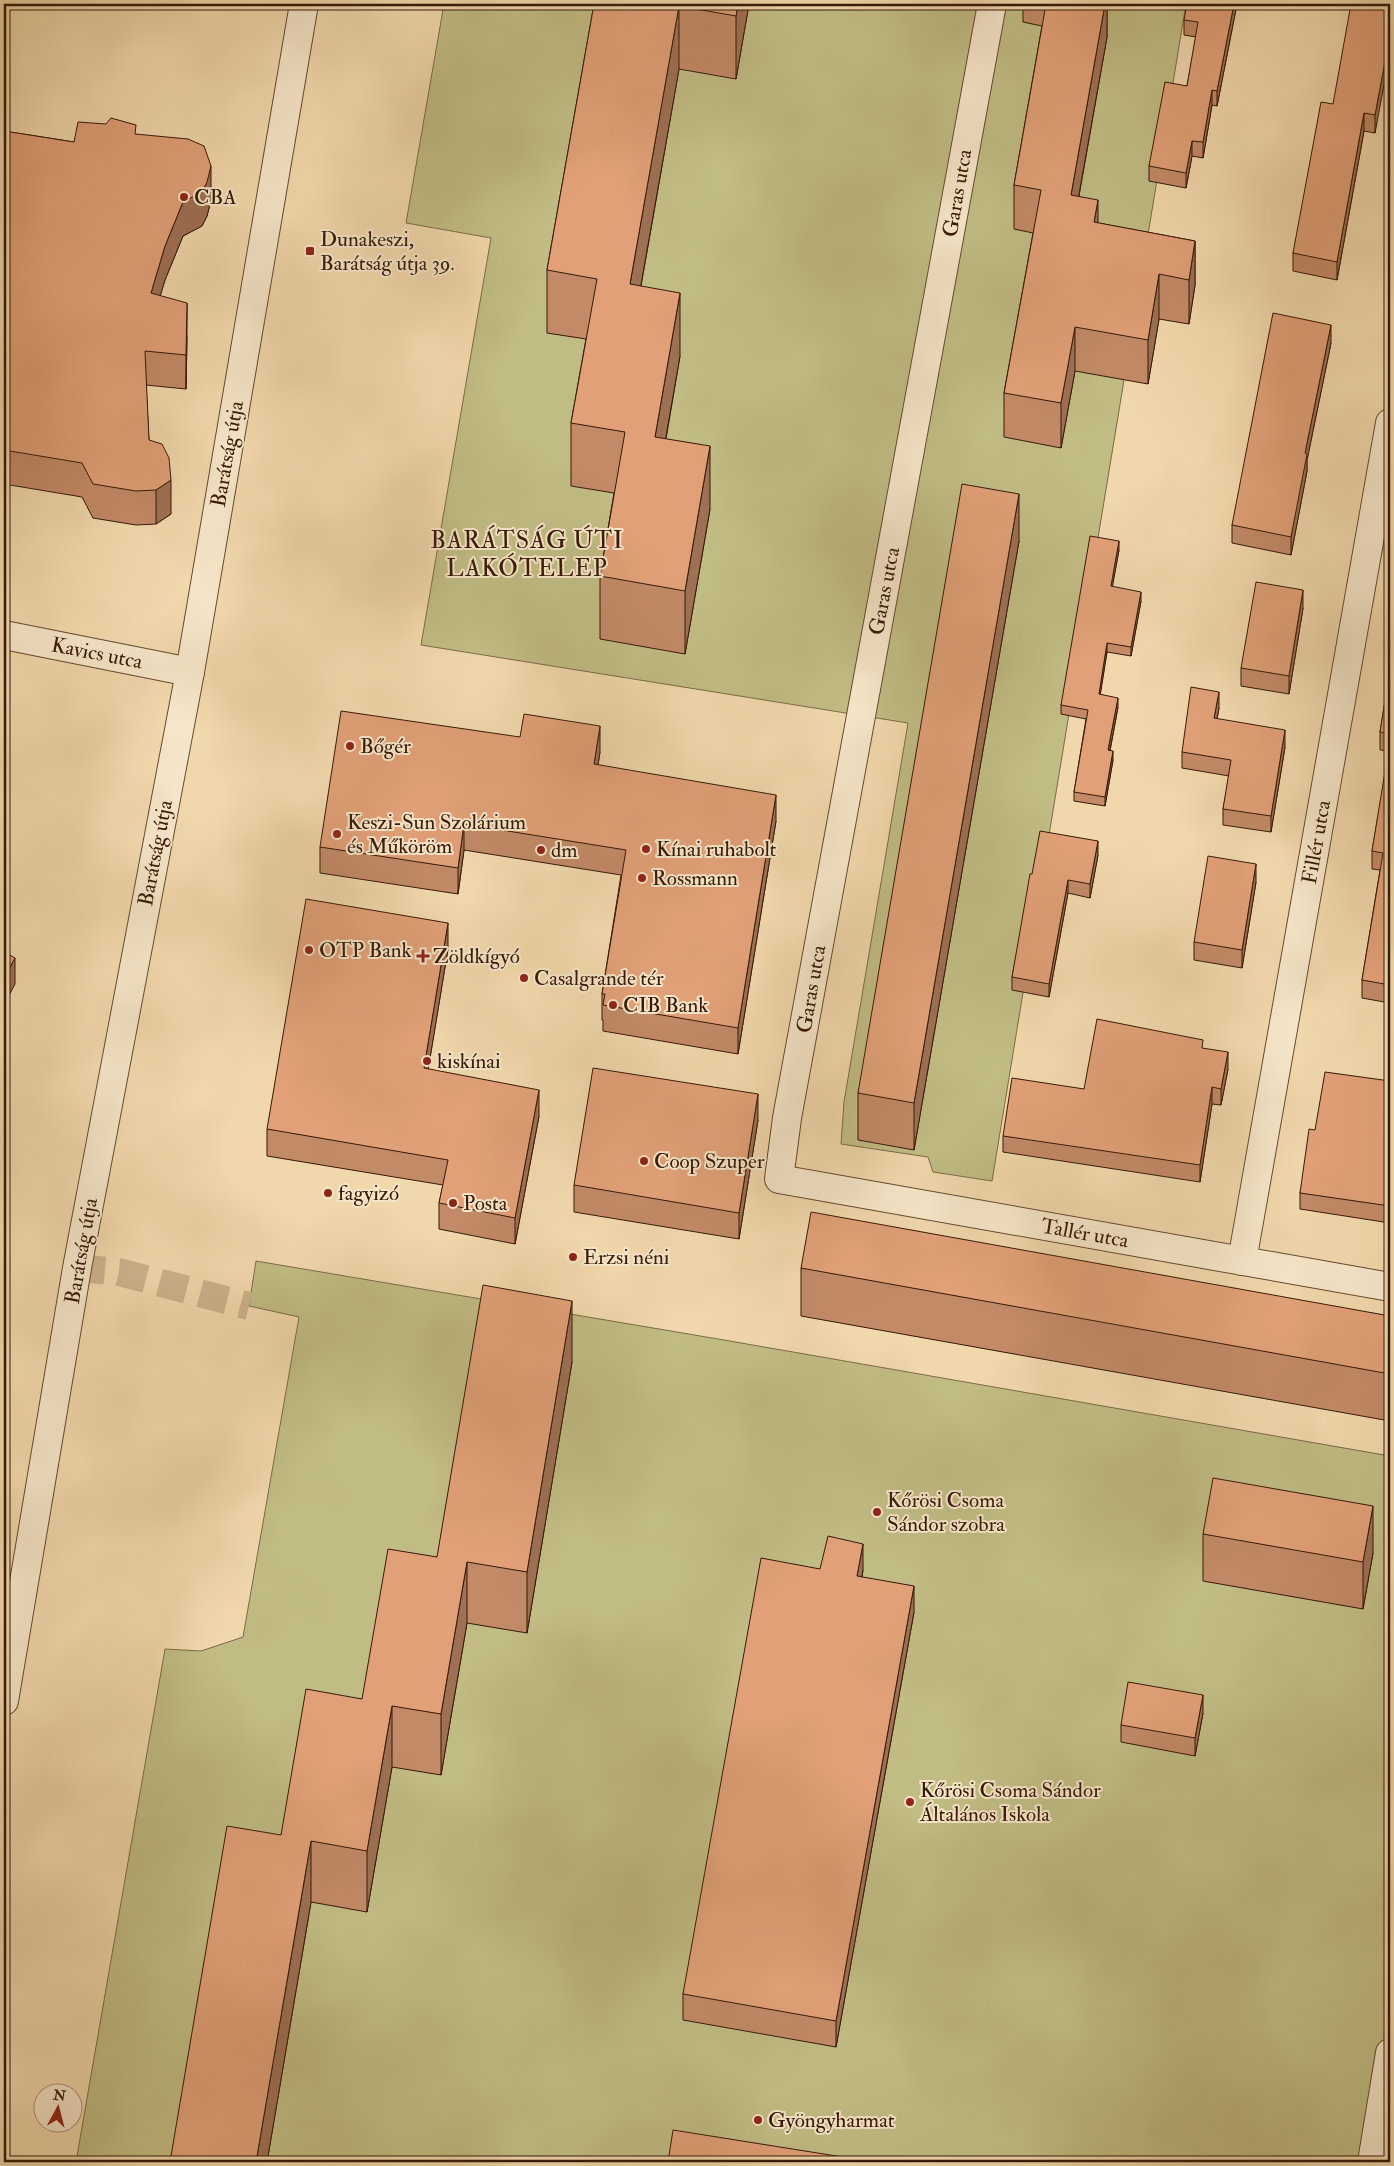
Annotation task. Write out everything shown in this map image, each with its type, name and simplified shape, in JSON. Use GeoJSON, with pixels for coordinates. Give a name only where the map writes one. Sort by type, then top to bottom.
{"type":"FeatureCollection","features":[{"type":"Feature","properties":{"kind":"street","name":"Barátság útja"},"geometry":{"type":"LineString","coordinates":[[4,1701],[77,1268],[190,672],[304,4]]}},
{"type":"Feature","properties":{"kind":"street","name":"Garas utca"},"geometry":{"type":"LineString","coordinates":[[779,1178],[790,1098],[992,4]]}},
{"type":"Feature","properties":{"kind":"street","name":"Fillér utca"},"geometry":{"type":"LineString","coordinates":[[1242,1261],[1390,423]]}},
{"type":"Feature","properties":{"kind":"street","name":"Kavics utca"},"geometry":{"type":"LineString","coordinates":[[4,635],[190,672]]}},
{"type":"Feature","properties":{"kind":"street","name":"Tallér utca"},"geometry":{"type":"LineString","coordinates":[[779,1178],[1390,1287]]}},
{"type":"Feature","properties":{"kind":"street"},"geometry":{"type":"LineString","coordinates":[[1372,2162],[1390,2053]]}},
{"type":"Feature","properties":{"kind":"shaded area"},"geometry":{"type":"Polygon","coordinates":[[[444,4],[1186,4],[992,1181],[933,1172],[928,1157],[841,1144],[844,1102],[908,723],[421,645],[491,238],[406,223],[444,4]]]}},
{"type":"Feature","properties":{"kind":"shaded area"},"geometry":{"type":"Polygon","coordinates":[[[256,1261],[1390,1456],[1390,2053],[1372,2162],[76,2162],[165,1649],[201,1651],[243,1637],[299,1317],[249,1306],[256,1261]]]}},
{"type":"Feature","properties":{"kind":"building"},"geometry":{"type":"Polygon","coordinates":[[[594,4],[738,4],[736,16],[679,6],[630,284],[680,293],[655,437],[710,446],[685,591],[600,576],[625,432],[571,423],[597,279],[547,270],[594,4]]]}},
{"type":"Feature","properties":{"kind":"building"},"geometry":{"type":"Polygon","coordinates":[[[1046,4],[1105,4],[1071,195],[1098,200],[1094,222],[1195,241],[1189,280],[1159,274],[1148,340],[1075,327],[1061,403],[1004,393],[1041,190],[1014,185],[1046,4]]]}},
{"type":"Feature","properties":{"kind":"building"},"geometry":{"type":"Polygon","coordinates":[[[1187,4],[1234,4],[1217,91],[1212,90],[1203,142],[1192,141],[1186,173],[1149,166],[1165,82],[1187,86],[1198,22],[1184,20],[1187,4]]]}},
{"type":"Feature","properties":{"kind":"building"},"geometry":{"type":"Polygon","coordinates":[[[1351,4],[1390,4],[1390,35],[1375,115],[1364,113],[1337,262],[1293,253],[1321,102],[1333,104],[1351,4]]]}},
{"type":"Feature","properties":{"kind":"building"},"geometry":{"type":"Polygon","coordinates":[[[111,118],[136,125],[135,134],[188,139],[204,146],[211,166],[202,192],[183,202],[165,246],[151,293],[187,303],[186,355],[145,351],[149,440],[162,444],[169,458],[171,480],[156,490],[136,491],[93,484],[82,463],[4,450],[4,131],[74,142],[78,122],[106,124],[111,118]]]}},
{"type":"Feature","properties":{"kind":"building"},"geometry":{"type":"Polygon","coordinates":[[[1273,313],[1331,325],[1305,453],[1307,454],[1291,537],[1232,525],[1273,313]]]}},
{"type":"Feature","properties":{"kind":"building"},"geometry":{"type":"Polygon","coordinates":[[[962,484],[1019,494],[914,1103],[858,1093],[962,484]]]}},
{"type":"Feature","properties":{"kind":"building"},"geometry":{"type":"Polygon","coordinates":[[[1090,536],[1119,541],[1111,586],[1141,592],[1131,647],[1107,643],[1099,694],[1118,698],[1108,750],[1113,751],[1105,797],[1074,792],[1088,710],[1061,705],[1090,536]]]}},
{"type":"Feature","properties":{"kind":"building"},"geometry":{"type":"Polygon","coordinates":[[[1256,582],[1303,590],[1289,676],[1241,668],[1256,582]]]}},
{"type":"Feature","properties":{"kind":"building"},"geometry":{"type":"Polygon","coordinates":[[[1390,670],[1390,734],[1380,732],[1390,670]]]}},
{"type":"Feature","properties":{"kind":"building"},"geometry":{"type":"Polygon","coordinates":[[[1191,687],[1219,692],[1214,718],[1285,730],[1271,816],[1223,809],[1231,760],[1182,752],[1191,687]]]}},
{"type":"Feature","properties":{"kind":"building"},"geometry":{"type":"Polygon","coordinates":[[[341,711],[520,737],[524,714],[600,726],[594,764],[776,795],[738,1028],[603,1005],[605,994],[602,994],[626,850],[464,824],[458,868],[320,847],[341,711]]]}},
{"type":"Feature","properties":{"kind":"building"},"geometry":{"type":"Polygon","coordinates":[[[1390,741],[1390,985],[1362,980],[1383,853],[1372,851],[1390,741]]]}},
{"type":"Feature","properties":{"kind":"building"},"geometry":{"type":"Polygon","coordinates":[[[1040,831],[1098,841],[1090,884],[1068,880],[1049,984],[1012,977],[1030,874],[1032,874],[1040,831]]]}},
{"type":"Feature","properties":{"kind":"building"},"geometry":{"type":"Polygon","coordinates":[[[1208,856],[1256,864],[1242,950],[1194,942],[1208,856]]]}},
{"type":"Feature","properties":{"kind":"building"},"geometry":{"type":"Polygon","coordinates":[[[306,899],[448,923],[424,1068],[539,1090],[515,1218],[439,1203],[448,1160],[267,1129],[306,899]]]}},
{"type":"Feature","properties":{"kind":"building"},"geometry":{"type":"Polygon","coordinates":[[[4,952],[15,958],[4,978],[4,952]]]}},
{"type":"Feature","properties":{"kind":"building"},"geometry":{"type":"Polygon","coordinates":[[[1097,1019],[1203,1040],[1202,1048],[1228,1052],[1221,1089],[1212,1087],[1200,1165],[1003,1136],[1012,1078],[1084,1089],[1097,1019]]]}},
{"type":"Feature","properties":{"kind":"building"},"geometry":{"type":"Polygon","coordinates":[[[593,1068],[758,1094],[739,1213],[574,1185],[593,1068]]]}},
{"type":"Feature","properties":{"kind":"building"},"geometry":{"type":"Polygon","coordinates":[[[1325,1072],[1390,1081],[1390,1206],[1300,1193],[1309,1129],[1315,1130],[1325,1072]]]}},
{"type":"Feature","properties":{"kind":"building"},"geometry":{"type":"Polygon","coordinates":[[[811,1212],[1390,1316],[1390,1374],[801,1268],[811,1212]]]}},
{"type":"Feature","properties":{"kind":"building"},"geometry":{"type":"Polygon","coordinates":[[[483,1285],[572,1301],[527,1572],[467,1562],[441,1714],[392,1706],[367,1851],[311,1841],[256,2162],[170,2162],[227,1826],[281,1835],[306,1689],[362,1699],[388,1549],[437,1557],[483,1285]]]}},
{"type":"Feature","properties":{"kind":"building"},"geometry":{"type":"Polygon","coordinates":[[[1213,1478],[1373,1506],[1363,1562],[1203,1534],[1213,1478]]]}},
{"type":"Feature","properties":{"kind":"building"},"geometry":{"type":"Polygon","coordinates":[[[828,1536],[863,1544],[857,1576],[914,1586],[836,2021],[683,1994],[761,1558],[820,1569],[828,1536]]]}},
{"type":"Feature","properties":{"kind":"building"},"geometry":{"type":"Polygon","coordinates":[[[1128,1682],[1203,1695],[1195,1738],[1121,1725],[1128,1682]]]}},
{"type":"Feature","properties":{"kind":"building"},"geometry":{"type":"Polygon","coordinates":[[[673,2130],[874,2162],[668,2162],[673,2130]]]}},
{"type":"Feature","properties":{"kind":"tunnel"},"geometry":{"type":"LineString","coordinates":[[77,1268],[119,1272],[249,1306]]}},
{"type":"Feature","properties":{"kind":"place","name":"CBA"},"geometry":{"type":"Point","coordinates":[184,197]}},
{"type":"Feature","properties":{"kind":"place","name":"Dunakeszi, Barátság útja 39."},"geometry":{"type":"Point","coordinates":[310,251]}},
{"type":"Feature","properties":{"kind":"place","name":"Bőgér"},"geometry":{"type":"Point","coordinates":[350,746]}},
{"type":"Feature","properties":{"kind":"place","name":"Keszi-Sun Szolárium és Műköröm"},"geometry":{"type":"Point","coordinates":[337,834]}},
{"type":"Feature","properties":{"kind":"place","name":"Kínai ruhabolt"},"geometry":{"type":"Point","coordinates":[646,849]}},
{"type":"Feature","properties":{"kind":"place","name":"dm"},"geometry":{"type":"Point","coordinates":[541,850]}},
{"type":"Feature","properties":{"kind":"place","name":"Rossmann"},"geometry":{"type":"Point","coordinates":[642,878]}},
{"type":"Feature","properties":{"kind":"place","name":"OTP Bank"},"geometry":{"type":"Point","coordinates":[309,950]}},
{"type":"Feature","properties":{"kind":"place","name":"Zöldkígyó"},"geometry":{"type":"Point","coordinates":[423,956]}},
{"type":"Feature","properties":{"kind":"place","name":"Casalgrande tér"},"geometry":{"type":"Point","coordinates":[524,978]}},
{"type":"Feature","properties":{"kind":"place","name":"CIB Bank"},"geometry":{"type":"Point","coordinates":[613,1005]}},
{"type":"Feature","properties":{"kind":"place","name":"kiskínai"},"geometry":{"type":"Point","coordinates":[427,1061]}},
{"type":"Feature","properties":{"kind":"place","name":"Coop Szuper"},"geometry":{"type":"Point","coordinates":[644,1161]}},
{"type":"Feature","properties":{"kind":"place","name":"fagyizó"},"geometry":{"type":"Point","coordinates":[328,1193]}},
{"type":"Feature","properties":{"kind":"place","name":"Posta"},"geometry":{"type":"Point","coordinates":[453,1203]}},
{"type":"Feature","properties":{"kind":"place","name":"Erzsi néni"},"geometry":{"type":"Point","coordinates":[573,1257]}},
{"type":"Feature","properties":{"kind":"place","name":"Kőrösi Csoma Sándor szobra"},"geometry":{"type":"Point","coordinates":[877,1512]}},
{"type":"Feature","properties":{"kind":"place","name":"Kőrösi Csoma Sándor Általános Iskola"},"geometry":{"type":"Point","coordinates":[910,1802]}},
{"type":"Feature","properties":{"kind":"place","name":"Gyöngyharmat"},"geometry":{"type":"Point","coordinates":[758,2120]}},
{"type":"Feature","properties":{"kind":"district","name":"BARÁTSÁG ÚTI LAKÓTELEP"},"geometry":{"type":"Point","coordinates":[527,554]}}]}
